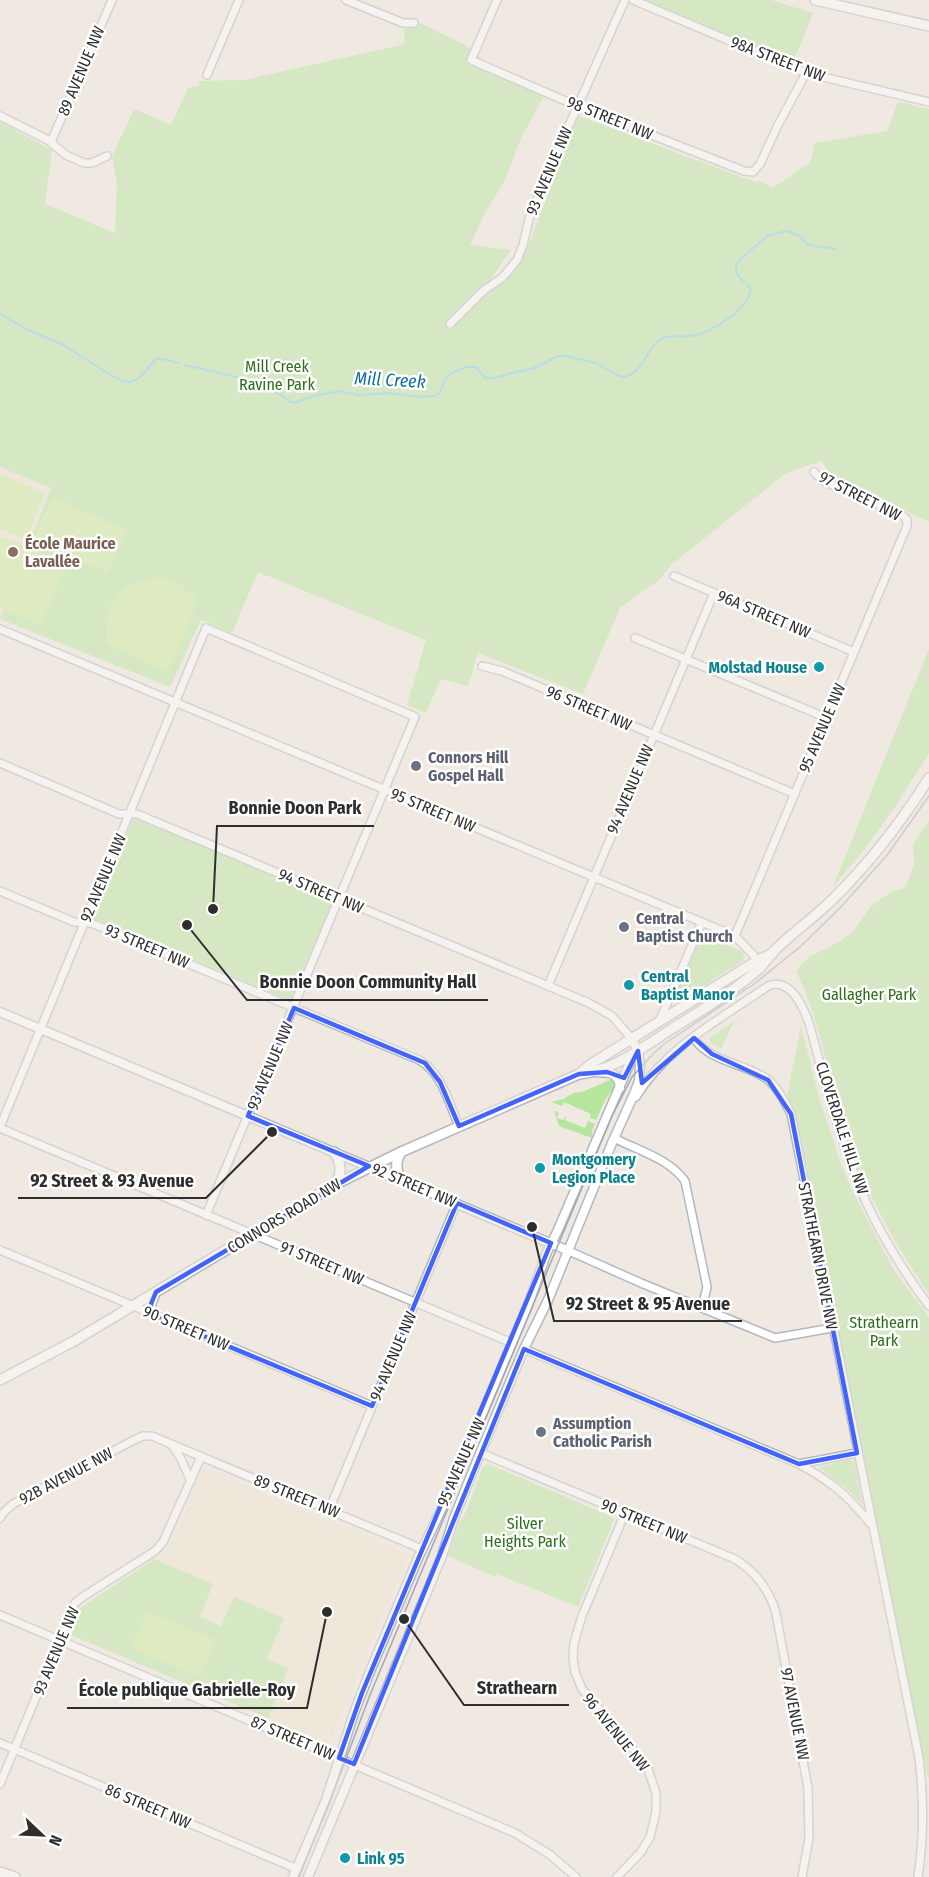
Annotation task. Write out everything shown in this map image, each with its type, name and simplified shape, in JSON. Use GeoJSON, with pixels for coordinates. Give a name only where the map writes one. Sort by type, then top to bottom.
{"type":"FeatureCollection","features":[{"type":"Feature","properties":{"kind":"main road"},"geometry":{"type":"LineString","coordinates":[[815,0],[929,26]]}},
{"type":"Feature","properties":{"kind":"main road","name":"CONNORS ROAD NW"},"geometry":{"type":"LineString","coordinates":[[0,1380],[60,1349],[370,1166],[579,1074],[594,1072],[619,1062],[638,1051],[762,967],[772,954],[814,917],[860,871],[895,829],[929,778]]}},
{"type":"Feature","properties":{"kind":"main road","name":"CONNORS ROAD NW"},"geometry":{"type":"LineString","coordinates":[[579,1074],[591,1064],[758,960],[772,954]]}},
{"type":"Feature","properties":{"kind":"main road"},"geometry":{"type":"LineString","coordinates":[[334,1152],[339,1161],[340,1170],[336,1184]]}},
{"type":"Feature","properties":{"kind":"main road"},"geometry":{"type":"LineString","coordinates":[[400,1152],[396,1164],[402,1180]]}},
{"type":"Feature","properties":{"kind":"main road"},"geometry":{"type":"LineString","coordinates":[[151,1314],[150,1304],[156,1292]]}},
{"type":"Feature","properties":{"kind":"main road"},"geometry":{"type":"LineString","coordinates":[[3,1874],[15,1877]]}},
{"type":"Feature","properties":{"kind":"street","name":"89 AVENUE NW"},"geometry":{"type":"LineString","coordinates":[[51,142],[112,0]]}},
{"type":"Feature","properties":{"kind":"street"},"geometry":{"type":"LineString","coordinates":[[207,75],[239,0]]}},
{"type":"Feature","properties":{"kind":"street"},"geometry":{"type":"LineString","coordinates":[[346,0],[365,4],[404,23],[414,23]]}},
{"type":"Feature","properties":{"kind":"street","name":"98 STREET NW"},"geometry":{"type":"LineString","coordinates":[[497,0],[471,60],[577,106],[741,170],[750,172],[760,164],[806,73]]}},
{"type":"Feature","properties":{"kind":"street","name":"93 AVENUE NW"},"geometry":{"type":"LineString","coordinates":[[450,324],[478,295],[503,277],[516,260],[523,245],[529,219],[625,0]]}},
{"type":"Feature","properties":{"kind":"street","name":"98A STREET NW"},"geometry":{"type":"LineString","coordinates":[[633,0],[806,73],[929,102]]}},
{"type":"Feature","properties":{"kind":"street"},"geometry":{"type":"LineString","coordinates":[[0,116],[51,142],[68,156],[86,164],[107,156]]}},
{"type":"Feature","properties":{"kind":"street","name":"97 STREET NW"},"geometry":{"type":"LineString","coordinates":[[814,472],[823,481],[901,514],[907,520]]}},
{"type":"Feature","properties":{"kind":"street","name":"95 AVENUE NW"},"geometry":{"type":"LineString","coordinates":[[735,936],[907,526],[907,520]]}},
{"type":"Feature","properties":{"kind":"street","name":"96A STREET NW"},"geometry":{"type":"LineString","coordinates":[[674,576],[854,652]]}},
{"type":"Feature","properties":{"kind":"street","name":"94 AVENUE NW"},"geometry":{"type":"LineString","coordinates":[[548,986],[714,593]]}},
{"type":"Feature","properties":{"kind":"street","name":"92 AVENUE NW"},"geometry":{"type":"LineString","coordinates":[[0,1127],[206,628],[416,717]]}},
{"type":"Feature","properties":{"kind":"street","name":"95 STREET NW"},"geometry":{"type":"LineString","coordinates":[[0,629],[735,936],[758,960]]}},
{"type":"Feature","properties":{"kind":"street"},"geometry":{"type":"LineString","coordinates":[[635,638],[827,718]]}},
{"type":"Feature","properties":{"kind":"street","name":"96 STREET NW"},"geometry":{"type":"LineString","coordinates":[[482,666],[502,671],[795,794]]}},
{"type":"Feature","properties":{"kind":"street","name":"93 AVENUE NW"},"geometry":{"type":"LineString","coordinates":[[206,1215],[416,717]]}},
{"type":"Feature","properties":{"kind":"street","name":"94 STREET NW"},"geometry":{"type":"LineString","coordinates":[[0,763],[119,814],[137,814],[603,1010],[622,1026],[632,1039]]}},
{"type":"Feature","properties":{"kind":"street","name":"93 STREET NW"},"geometry":{"type":"LineString","coordinates":[[0,891],[74,922],[91,923],[425,1063],[440,1082],[459,1126]]}},
{"type":"Feature","properties":{"kind":"street"},"geometry":{"type":"LineString","coordinates":[[659,1022],[702,922]]}},
{"type":"Feature","properties":{"kind":"street","name":"95 AVENUE NW"},"geometry":{"type":"LineString","coordinates":[[625,1114],[649,1078],[668,1057],[768,987],[777,984]]}},
{"type":"Feature","properties":{"kind":"street","name":"CLOVERDALE HILL NW"},"geometry":{"type":"LineString","coordinates":[[777,984],[788,988],[803,1008],[842,1137],[863,1195],[900,1263],[929,1306]]}},
{"type":"Feature","properties":{"kind":"street","name":"92 STREET NW"},"geometry":{"type":"LineString","coordinates":[[0,1012],[776,1338],[832,1328]]}},
{"type":"Feature","properties":{"kind":"street","name":"STRATHEARN DRIVE NW"},"geometry":{"type":"LineString","coordinates":[[694,1038],[699,1046],[716,1057],[768,1080],[778,1091],[790,1114],[871,1524],[926,1785],[918,1877]]}},
{"type":"Feature","properties":{"kind":"street","name":"95 AVENUE NW"},"geometry":{"type":"LineString","coordinates":[[311,1876],[354,1764],[439,1564],[454,1518],[480,1453],[524,1349],[548,1300],[634,1094],[640,1075],[638,1051],[632,1039]]}},
{"type":"Feature","properties":{"kind":"street","name":"95 AVENUE NW"},"geometry":{"type":"LineString","coordinates":[[295,1873],[326,1800],[368,1677],[422,1549],[449,1493],[631,1060],[638,1051]]}},
{"type":"Feature","properties":{"kind":"street"},"geometry":{"type":"LineString","coordinates":[[594,1072],[608,1072],[616,1075],[620,1088]]}},
{"type":"Feature","properties":{"kind":"street","name":"91 STREET NW"},"geometry":{"type":"LineString","coordinates":[[0,1127],[512,1343]]}},
{"type":"Feature","properties":{"kind":"street"},"geometry":{"type":"LineString","coordinates":[[614,1138],[666,1162],[677,1170],[685,1181],[707,1287],[702,1307]]}},
{"type":"Feature","properties":{"kind":"street","name":"94 AVENUE NW"},"geometry":{"type":"LineString","coordinates":[[329,1510],[457,1203]]}},
{"type":"Feature","properties":{"kind":"street","name":"90 STREET NW"},"geometry":{"type":"LineString","coordinates":[[0,1250],[372,1406]]}},
{"type":"Feature","properties":{"kind":"street"},"geometry":{"type":"LineString","coordinates":[[524,1349],[799,1464],[839,1489],[871,1524]]}},
{"type":"Feature","properties":{"kind":"street"},"geometry":{"type":"LineString","coordinates":[[0,1371],[10,1375]]}},
{"type":"Feature","properties":{"kind":"street","name":"89 STREET NW"},"geometry":{"type":"LineString","coordinates":[[136,1439],[152,1436],[422,1549]]}},
{"type":"Feature","properties":{"kind":"street","name":"92B AVENUE NW"},"geometry":{"type":"LineString","coordinates":[[0,1518],[13,1504],[136,1439]]}},
{"type":"Feature","properties":{"kind":"street"},"geometry":{"type":"LineString","coordinates":[[172,1445],[191,1480]]}},
{"type":"Feature","properties":{"kind":"street","name":"90 STREET NW"},"geometry":{"type":"LineString","coordinates":[[480,1453],[741,1563]]}},
{"type":"Feature","properties":{"kind":"street"},"geometry":{"type":"LineString","coordinates":[[799,1464],[857,1453]]}},
{"type":"Feature","properties":{"kind":"street","name":"93 AVENUE NW"},"geometry":{"type":"LineString","coordinates":[[0,1784],[75,1603],[155,1551],[163,1542],[201,1457]]}},
{"type":"Feature","properties":{"kind":"street","name":"96 AVENUE NW"},"geometry":{"type":"LineString","coordinates":[[617,1877],[636,1859],[650,1838],[656,1812],[656,1793],[646,1766],[582,1689],[575,1672],[573,1658],[574,1643],[582,1616],[625,1513]]}},
{"type":"Feature","properties":{"kind":"street","name":"97 AVENUE NW"},"geometry":{"type":"LineString","coordinates":[[741,1563],[764,1585],[774,1606],[797,1719],[810,1804],[809,1838],[802,1877]]}},
{"type":"Feature","properties":{"kind":"street","name":"87 STREET NW"},"geometry":{"type":"LineString","coordinates":[[0,1615],[515,1833],[549,1854],[576,1877]]}},
{"type":"Feature","properties":{"kind":"street","name":"86 STREET NW"},"geometry":{"type":"LineString","coordinates":[[0,1743],[295,1873]]}},
{"type":"Feature","properties":{"kind":"highlighted area"},"geometry":{"type":"Polygon","coordinates":[[[294,1008],[425,1063],[440,1082],[459,1126],[579,1074],[607,1072],[624,1078],[638,1051],[642,1083],[694,1038],[712,1054],[768,1080],[791,1114],[857,1453],[799,1464],[524,1349],[354,1764],[339,1758],[362,1693],[551,1243],[457,1203],[372,1406],[151,1314],[151,1304],[156,1292],[369,1166],[248,1116],[294,1008]]]}},
{"type":"Feature","properties":{"kind":"shaded area","name":"École Maurice Lavallée"},"geometry":{"type":"Polygon","coordinates":[[[0,467],[51,488],[0,617],[0,467]]]}},
{"type":"Feature","properties":{"kind":"shaded area"},"geometry":{"type":"Polygon","coordinates":[[[203,1468],[409,1555],[328,1745],[268,1718],[289,1669],[266,1659],[221,1626],[199,1617],[213,1584],[154,1559],[172,1541],[203,1468]]]}},
{"type":"Feature","properties":{"kind":"green space"},"geometry":{"type":"Polygon","coordinates":[[[646,0],[771,0],[813,13],[793,62],[646,0]]]}},
{"type":"Feature","properties":{"kind":"green space","name":"Mill Creek Ravine Park"},"geometry":{"type":"Polygon","coordinates":[[[420,23],[465,45],[485,61],[525,82],[544,96],[521,138],[504,182],[485,213],[470,245],[511,250],[484,289],[503,277],[523,245],[527,249],[552,183],[550,178],[579,116],[773,188],[810,163],[815,143],[887,131],[898,102],[929,109],[929,522],[830,475],[822,461],[786,473],[672,564],[660,579],[620,608],[583,694],[478,653],[468,686],[441,679],[426,713],[407,705],[426,640],[258,572],[232,633],[201,620],[170,687],[0,619],[51,488],[0,467],[0,122],[52,150],[45,204],[115,233],[117,182],[112,157],[134,109],[171,125],[188,88],[198,86],[200,81],[244,80],[405,44],[404,29],[420,23]]]}},
{"type":"Feature","properties":{"kind":"green space"},"geometry":{"type":"Polygon","coordinates":[[[0,474],[45,493],[26,539],[0,529],[0,474]]]}},
{"type":"Feature","properties":{"kind":"green space"},"geometry":{"type":"Polygon","coordinates":[[[52,497],[127,530],[108,573],[33,541],[52,497]]]}},
{"type":"Feature","properties":{"kind":"green space"},"geometry":{"type":"Polygon","coordinates":[[[0,536],[67,563],[41,625],[0,608],[0,536]]]}},
{"type":"Feature","properties":{"kind":"green space"},"geometry":{"type":"Polygon","coordinates":[[[153,577],[178,584],[198,601],[171,667],[164,670],[108,644],[106,632],[109,609],[121,591],[141,580],[153,577]]]}},
{"type":"Feature","properties":{"kind":"green space"},"geometry":{"type":"Polygon","coordinates":[[[929,649],[929,753],[868,845],[833,887],[929,649]]]}},
{"type":"Feature","properties":{"kind":"green space"},"geometry":{"type":"Polygon","coordinates":[[[134,817],[334,901],[292,1001],[92,918],[134,817]]]}},
{"type":"Feature","properties":{"kind":"green space","name":"Gallagher Park"},"geometry":{"type":"Polygon","coordinates":[[[929,821],[929,1294],[892,1235],[860,1172],[844,1128],[811,1009],[796,971],[810,956],[839,942],[853,932],[872,905],[891,892],[904,888],[914,865],[913,844],[929,821]]]}},
{"type":"Feature","properties":{"kind":"green space"},"geometry":{"type":"Polygon","coordinates":[[[702,934],[743,952],[744,960],[676,1003],[674,999],[702,934]]]}},
{"type":"Feature","properties":{"kind":"green space"},"geometry":{"type":"Polygon","coordinates":[[[740,1018],[732,1025],[721,1049],[713,1045],[709,1039],[711,1037],[740,1018]]]}},
{"type":"Feature","properties":{"kind":"green space","name":"Strathearn Park"},"geometry":{"type":"Polygon","coordinates":[[[801,1026],[819,1097],[853,1192],[893,1269],[929,1318],[929,1779],[797,1120],[787,1096],[801,1026]]]}},
{"type":"Feature","properties":{"kind":"green space"},"geometry":{"type":"Polygon","coordinates":[[[610,1080],[614,1082],[613,1089],[596,1120],[590,1118],[591,1114],[564,1102],[562,1106],[551,1102],[582,1092],[610,1080]]]}},
{"type":"Feature","properties":{"kind":"green space"},"geometry":{"type":"Polygon","coordinates":[[[554,1110],[559,1113],[557,1118],[563,1120],[567,1115],[565,1120],[585,1128],[588,1121],[595,1124],[592,1138],[559,1126],[554,1110]]]}},
{"type":"Feature","properties":{"kind":"green space"},"geometry":{"type":"Polygon","coordinates":[[[848,1460],[855,1463],[862,1504],[844,1486],[818,1467],[848,1460]]]}},
{"type":"Feature","properties":{"kind":"green space","name":"Silver Heights Park"},"geometry":{"type":"Polygon","coordinates":[[[488,1464],[613,1517],[612,1525],[578,1607],[497,1574],[496,1577],[448,1556],[459,1523],[465,1514],[483,1467],[488,1464]]]}},
{"type":"Feature","properties":{"kind":"green space"},"geometry":{"type":"Polygon","coordinates":[[[154,1559],[213,1584],[200,1617],[221,1626],[234,1597],[284,1618],[267,1659],[289,1668],[268,1718],[71,1635],[80,1608],[154,1559]]]}},
{"type":"Feature","properties":{"kind":"green space"},"geometry":{"type":"Polygon","coordinates":[[[147,1611],[216,1640],[200,1677],[131,1649],[147,1611]]]}},
{"type":"Feature","properties":{"kind":"waterway","name":"Mill Creek"},"geometry":{"type":"LineString","coordinates":[[744,282],[736,273],[736,266],[767,236],[786,231],[798,235],[809,245],[836,249]]}},
{"type":"Feature","properties":{"kind":"waterway","name":"Mill Creek"},"geometry":{"type":"LineString","coordinates":[[185,365],[250,380],[294,403],[339,391],[358,395],[390,393],[418,397],[435,396],[440,393],[445,379],[465,367],[476,367],[485,378],[493,378],[534,368],[558,356],[596,363],[625,377],[632,374],[642,364],[652,347],[663,338],[699,334],[727,319],[743,305],[748,297],[751,289],[747,284]]}},
{"type":"Feature","properties":{"kind":"waterway","name":"Mill Creek"},"geometry":{"type":"LineString","coordinates":[[0,314],[28,330],[64,345],[122,381],[131,382],[140,377],[157,358],[179,363]]}},
{"type":"Feature","properties":{"kind":"tram line"},"geometry":{"type":"LineString","coordinates":[[299,1877],[370,1695],[612,1116],[632,1077],[664,1044],[754,984],[800,947],[840,908],[888,854],[929,796]]}},
{"type":"Feature","properties":{"kind":"place","name":"École Maurice Lavallée"},"geometry":{"type":"Point","coordinates":[13,552]}},
{"type":"Feature","properties":{"kind":"place","name":"Molstad House"},"geometry":{"type":"Point","coordinates":[819,667]}},
{"type":"Feature","properties":{"kind":"place","name":"Connors Hill Gospel Hall"},"geometry":{"type":"Point","coordinates":[416,766]}},
{"type":"Feature","properties":{"kind":"place","name":"Bonnie Doon Park"},"geometry":{"type":"Point","coordinates":[213,909]}},
{"type":"Feature","properties":{"kind":"place","name":"Bonnie Doon Community Hall"},"geometry":{"type":"Point","coordinates":[187,925]}},
{"type":"Feature","properties":{"kind":"place","name":"Central Baptist Church"},"geometry":{"type":"Point","coordinates":[624,927]}},
{"type":"Feature","properties":{"kind":"place","name":"Central Baptist Manor"},"geometry":{"type":"Point","coordinates":[629,985]}},
{"type":"Feature","properties":{"kind":"place","name":"92 Street & 93 Avenue"},"geometry":{"type":"Point","coordinates":[272,1132]}},
{"type":"Feature","properties":{"kind":"place","name":"Montgomery Legion Place"},"geometry":{"type":"Point","coordinates":[540,1168]}},
{"type":"Feature","properties":{"kind":"place","name":"92 Street & 95 Avenue"},"geometry":{"type":"Point","coordinates":[532,1227]}},
{"type":"Feature","properties":{"kind":"place","name":"Assumption Catholic Parish"},"geometry":{"type":"Point","coordinates":[541,1432]}},
{"type":"Feature","properties":{"kind":"place","name":"École publique Gabrielle-Roy"},"geometry":{"type":"Point","coordinates":[327,1612]}},
{"type":"Feature","properties":{"kind":"place","name":"Strathearn"},"geometry":{"type":"Point","coordinates":[404,1619]}},
{"type":"Feature","properties":{"kind":"place","name":"Link 95"},"geometry":{"type":"Point","coordinates":[345,1858]}}]}
